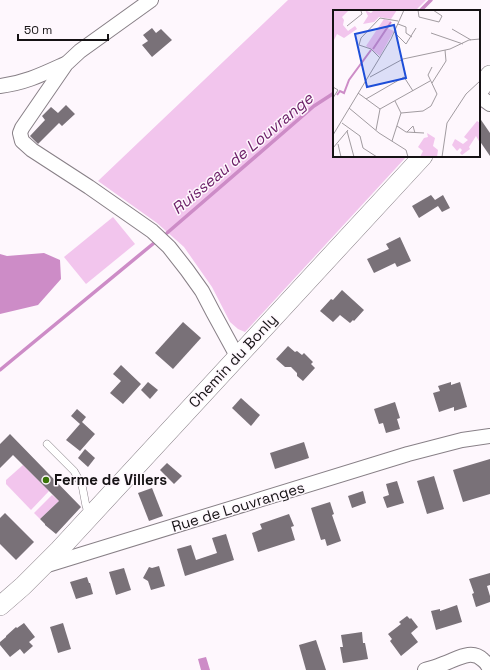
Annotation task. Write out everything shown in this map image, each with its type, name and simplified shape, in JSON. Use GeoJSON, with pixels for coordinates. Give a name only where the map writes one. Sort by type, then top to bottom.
{"type":"FeatureCollection","features":[{"type":"Feature","properties":{"kind":"street"},"geometry":{"type":"LineString","coordinates":[[151,0],[80,51],[66,64],[20,133],[22,141],[32,150],[89,186],[152,231],[169,248],[202,291],[237,356]]}},
{"type":"Feature","properties":{"kind":"street"},"geometry":{"type":"LineString","coordinates":[[0,86],[12,85],[30,80],[66,64]]}},
{"type":"Feature","properties":{"kind":"street"},"geometry":{"type":"LineString","coordinates":[[480,89],[490,75]]}},
{"type":"Feature","properties":{"kind":"street"},"geometry":{"type":"LineString","coordinates":[[480,97],[490,104]]}},
{"type":"Feature","properties":{"kind":"street","name":"Chemin du Bonly"},"geometry":{"type":"LineString","coordinates":[[43,566],[422,157]]}},
{"type":"Feature","properties":{"kind":"street","name":"Rue de Louvranges"},"geometry":{"type":"LineString","coordinates":[[0,606],[43,566],[408,454],[462,440],[490,436]]}},
{"type":"Feature","properties":{"kind":"street"},"geometry":{"type":"LineString","coordinates":[[425,670],[443,665],[461,656],[474,654],[481,657],[488,664],[490,670]]}},
{"type":"Feature","properties":{"kind":"lane"},"geometry":{"type":"LineString","coordinates":[[47,444],[74,471],[82,485],[86,506],[90,516]]}},
{"type":"Feature","properties":{"kind":"shaded area"},"geometry":{"type":"Polygon","coordinates":[[[288,0],[426,0],[416,10],[333,10],[333,157],[406,157],[245,332],[238,329],[230,322],[212,287],[184,247],[157,223],[98,181],[288,0]]]}},
{"type":"Feature","properties":{"kind":"shaded area"},"geometry":{"type":"Polygon","coordinates":[[[113,217],[135,244],[86,284],[64,257],[113,217]]]}},
{"type":"Feature","properties":{"kind":"shaded area"},"geometry":{"type":"Polygon","coordinates":[[[44,253],[60,260],[61,279],[38,305],[0,314],[0,254],[7,256],[44,253]]]}},
{"type":"Feature","properties":{"kind":"shaded area"},"geometry":{"type":"Polygon","coordinates":[[[23,465],[49,491],[31,510],[6,484],[6,480],[23,465]]]}},
{"type":"Feature","properties":{"kind":"shaded area"},"geometry":{"type":"Polygon","coordinates":[[[52,495],[59,501],[40,519],[34,513],[52,495]]]}},
{"type":"Feature","properties":{"kind":"shaded area"},"geometry":{"type":"Polygon","coordinates":[[[206,657],[210,670],[201,670],[198,659],[206,657]]]}},
{"type":"Feature","properties":{"kind":"building"},"geometry":{"type":"Polygon","coordinates":[[[152,28],[156,33],[161,29],[172,40],[152,57],[142,45],[148,41],[143,35],[152,28]]]}},
{"type":"Feature","properties":{"kind":"building"},"geometry":{"type":"Polygon","coordinates":[[[66,105],[75,114],[62,126],[59,123],[38,144],[30,136],[45,120],[42,116],[51,107],[58,113],[66,105]]]}},
{"type":"Feature","properties":{"kind":"building"},"geometry":{"type":"Polygon","coordinates":[[[480,118],[490,133],[490,156],[480,141],[480,118]]]}},
{"type":"Feature","properties":{"kind":"building"},"geometry":{"type":"Polygon","coordinates":[[[431,195],[435,200],[443,195],[450,208],[442,212],[438,206],[419,218],[412,206],[431,195]]]}},
{"type":"Feature","properties":{"kind":"building"},"geometry":{"type":"Polygon","coordinates":[[[400,237],[411,261],[397,267],[395,263],[374,273],[367,259],[389,249],[386,244],[400,237]]]}},
{"type":"Feature","properties":{"kind":"building"},"geometry":{"type":"Polygon","coordinates":[[[342,290],[364,310],[354,321],[353,320],[350,323],[340,315],[333,322],[320,311],[342,290]]]}},
{"type":"Feature","properties":{"kind":"building"},"geometry":{"type":"Polygon","coordinates":[[[183,322],[201,338],[173,369],[155,353],[183,322]]]}},
{"type":"Feature","properties":{"kind":"building"},"geometry":{"type":"Polygon","coordinates":[[[288,346],[295,352],[297,351],[302,355],[304,353],[313,362],[311,364],[315,368],[303,381],[297,376],[297,373],[291,367],[285,367],[276,359],[288,346]]]}},
{"type":"Feature","properties":{"kind":"building"},"geometry":{"type":"Polygon","coordinates":[[[121,365],[141,384],[123,404],[110,393],[121,381],[113,374],[121,365]]]}},
{"type":"Feature","properties":{"kind":"building"},"geometry":{"type":"Polygon","coordinates":[[[148,382],[158,390],[150,399],[141,390],[148,382]]]}},
{"type":"Feature","properties":{"kind":"building"},"geometry":{"type":"Polygon","coordinates":[[[451,382],[451,385],[460,382],[467,407],[454,411],[454,407],[439,412],[433,393],[440,391],[438,386],[451,382]]]}},
{"type":"Feature","properties":{"kind":"building"},"geometry":{"type":"Polygon","coordinates":[[[241,398],[260,415],[251,426],[232,408],[241,398]]]}},
{"type":"Feature","properties":{"kind":"building"},"geometry":{"type":"Polygon","coordinates":[[[395,402],[400,418],[397,419],[400,429],[386,433],[383,423],[379,424],[374,409],[395,402]]]}},
{"type":"Feature","properties":{"kind":"building"},"geometry":{"type":"Polygon","coordinates":[[[77,409],[86,417],[82,422],[95,434],[80,451],[66,440],[80,424],[71,416],[77,409]]]}},
{"type":"Feature","properties":{"kind":"building","name":"Ferme de Villers"},"geometry":{"type":"Polygon","coordinates":[[[10,434],[81,507],[56,534],[40,519],[59,501],[13,455],[0,468],[0,444],[10,434]]]}},
{"type":"Feature","properties":{"kind":"building"},"geometry":{"type":"Polygon","coordinates":[[[304,442],[309,458],[275,469],[270,453],[304,442]]]}},
{"type":"Feature","properties":{"kind":"building"},"geometry":{"type":"Polygon","coordinates":[[[85,449],[95,458],[88,467],[78,458],[85,449]]]}},
{"type":"Feature","properties":{"kind":"building"},"geometry":{"type":"Polygon","coordinates":[[[490,459],[490,494],[463,502],[453,470],[490,459]]]}},
{"type":"Feature","properties":{"kind":"building"},"geometry":{"type":"Polygon","coordinates":[[[167,463],[182,476],[174,484],[160,470],[167,463]]]}},
{"type":"Feature","properties":{"kind":"building"},"geometry":{"type":"Polygon","coordinates":[[[434,476],[444,509],[427,514],[417,481],[434,476]]]}},
{"type":"Feature","properties":{"kind":"building"},"geometry":{"type":"Polygon","coordinates":[[[397,481],[404,503],[387,508],[383,497],[389,495],[386,484],[397,481]]]}},
{"type":"Feature","properties":{"kind":"building"},"geometry":{"type":"Polygon","coordinates":[[[152,488],[163,516],[149,521],[138,493],[152,488]]]}},
{"type":"Feature","properties":{"kind":"building"},"geometry":{"type":"Polygon","coordinates":[[[363,491],[366,503],[352,508],[348,496],[363,491]]]}},
{"type":"Feature","properties":{"kind":"building"},"geometry":{"type":"Polygon","coordinates":[[[330,502],[334,514],[332,515],[341,541],[327,546],[325,539],[321,540],[311,508],[330,502]]]}},
{"type":"Feature","properties":{"kind":"building"},"geometry":{"type":"Polygon","coordinates":[[[5,513],[34,542],[16,560],[0,544],[0,518],[5,513]]]}},
{"type":"Feature","properties":{"kind":"building"},"geometry":{"type":"Polygon","coordinates":[[[289,514],[294,526],[291,527],[295,540],[258,552],[252,533],[262,529],[260,524],[289,514]]]}},
{"type":"Feature","properties":{"kind":"building"},"geometry":{"type":"Polygon","coordinates":[[[226,534],[234,560],[185,576],[177,549],[191,545],[196,560],[217,553],[212,538],[226,534]]]}},
{"type":"Feature","properties":{"kind":"building"},"geometry":{"type":"Polygon","coordinates":[[[159,566],[165,586],[151,590],[148,581],[143,578],[149,567],[152,568],[159,566]]]}},
{"type":"Feature","properties":{"kind":"building"},"geometry":{"type":"Polygon","coordinates":[[[124,568],[131,590],[116,595],[109,572],[124,568]]]}},
{"type":"Feature","properties":{"kind":"building"},"geometry":{"type":"Polygon","coordinates":[[[490,573],[490,585],[487,586],[490,602],[476,607],[472,594],[474,593],[469,579],[490,573]]]}},
{"type":"Feature","properties":{"kind":"building"},"geometry":{"type":"Polygon","coordinates":[[[87,577],[93,594],[76,599],[70,582],[87,577]]]}},
{"type":"Feature","properties":{"kind":"building"},"geometry":{"type":"Polygon","coordinates":[[[457,605],[462,622],[436,630],[431,611],[440,609],[440,611],[457,605]]]}},
{"type":"Feature","properties":{"kind":"building"},"geometry":{"type":"Polygon","coordinates":[[[407,616],[410,619],[411,618],[418,627],[411,633],[418,642],[401,656],[390,641],[392,639],[388,634],[401,624],[399,622],[407,616]]]}},
{"type":"Feature","properties":{"kind":"building"},"geometry":{"type":"Polygon","coordinates":[[[24,623],[35,637],[29,642],[33,646],[24,654],[20,649],[10,657],[0,645],[0,642],[16,627],[17,628],[24,623]]]}},
{"type":"Feature","properties":{"kind":"building"},"geometry":{"type":"Polygon","coordinates":[[[63,623],[71,649],[58,653],[50,627],[63,623]]]}},
{"type":"Feature","properties":{"kind":"building"},"geometry":{"type":"Polygon","coordinates":[[[362,632],[363,643],[365,643],[368,659],[343,663],[340,647],[343,647],[341,635],[362,632]]]}},
{"type":"Feature","properties":{"kind":"building"},"geometry":{"type":"Polygon","coordinates":[[[316,640],[326,670],[306,670],[299,645],[316,640]]]}},
{"type":"Feature","properties":{"kind":"waterway","name":"Ruisseau de Louvrange"},"geometry":{"type":"LineString","coordinates":[[421,10],[431,0]]}},
{"type":"Feature","properties":{"kind":"waterway","name":"Ruisseau de Louvrange"},"geometry":{"type":"LineString","coordinates":[[167,233],[314,106],[333,94]]}},
{"type":"Feature","properties":{"kind":"waterway","name":"Ruisseau de Louvrange"},"geometry":{"type":"LineString","coordinates":[[0,370],[154,243]]}},
{"type":"Feature","properties":{"kind":"place","name":"Ferme de Villers"},"geometry":{"type":"Point","coordinates":[46,480]}}]}
